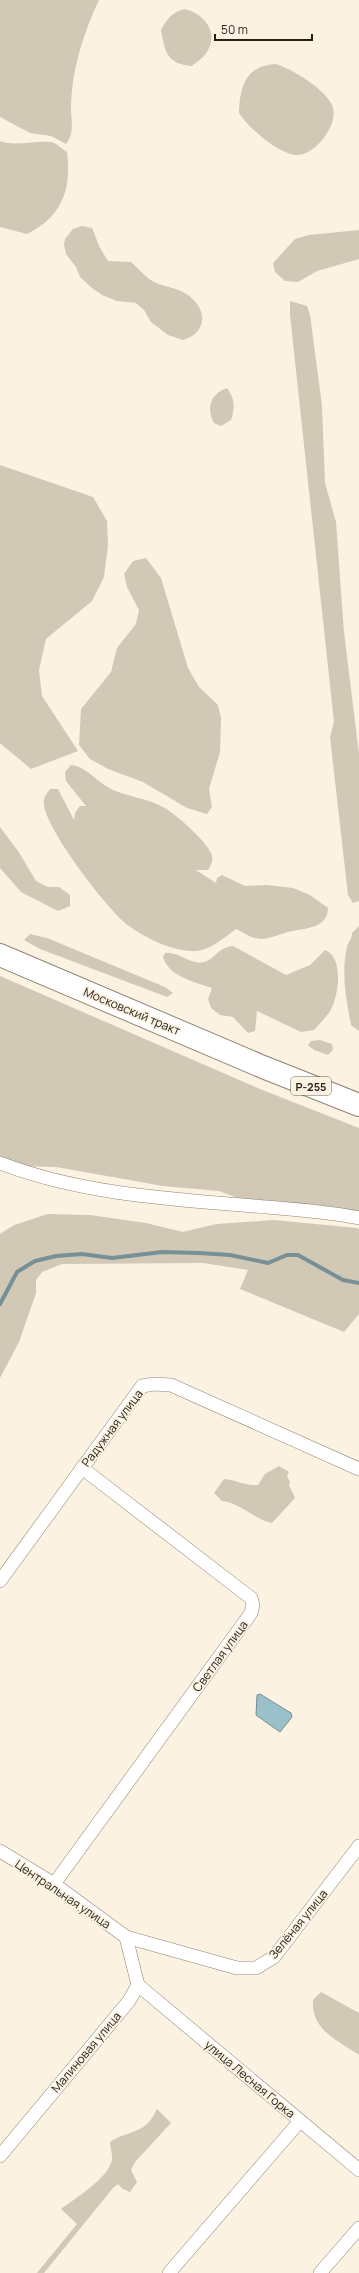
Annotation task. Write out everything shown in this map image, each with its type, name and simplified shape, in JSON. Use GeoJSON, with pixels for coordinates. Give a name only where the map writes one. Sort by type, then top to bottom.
{"type":"FeatureCollection","features":[{"type":"Feature","properties":{"kind":"highway","name":"Московский тракт"},"geometry":{"type":"LineString","coordinates":[[0,955],[264,1067],[359,1105]]}},
{"type":"Feature","properties":{"kind":"street"},"geometry":{"type":"LineString","coordinates":[[0,1163],[20,1171],[79,1185],[154,1198],[323,1213],[359,1218]]}},
{"type":"Feature","properties":{"kind":"street","name":"Радужная улица"},"geometry":{"type":"LineString","coordinates":[[0,1581],[142,1386],[154,1384],[171,1385],[359,1469]]}},
{"type":"Feature","properties":{"kind":"street","name":"Светлая улица"},"geometry":{"type":"LineString","coordinates":[[54,1884],[252,1613],[254,1605],[251,1598],[82,1468]]}},
{"type":"Feature","properties":{"kind":"street","name":"Зелёная улица"},"geometry":{"type":"LineString","coordinates":[[126,1937],[182,1954],[237,1968],[256,1968],[274,1957],[359,1846]]}},
{"type":"Feature","properties":{"kind":"street","name":"Центральная улица"},"geometry":{"type":"LineString","coordinates":[[0,1851],[54,1884],[126,1937]]}},
{"type":"Feature","properties":{"kind":"street"},"geometry":{"type":"LineString","coordinates":[[126,1937],[138,1985]]}},
{"type":"Feature","properties":{"kind":"street","name":"улица Лесная Горка"},"geometry":{"type":"LineString","coordinates":[[138,1985],[300,2121],[169,2273]]}},
{"type":"Feature","properties":{"kind":"street","name":"Малиновая улица"},"geometry":{"type":"LineString","coordinates":[[0,2156],[128,2001],[138,1985]]}},
{"type":"Feature","properties":{"kind":"street"},"geometry":{"type":"LineString","coordinates":[[300,2121],[359,2170]]}},
{"type":"Feature","properties":{"kind":"street"},"geometry":{"type":"LineString","coordinates":[[320,2273],[359,2228]]}},
{"type":"Feature","properties":{"kind":"shaded area"},"geometry":{"type":"Polygon","coordinates":[[[0,0],[99,0],[83,39],[76,65],[71,106],[72,131],[66,144],[51,136],[30,133],[0,117],[0,0]]]}},
{"type":"Feature","properties":{"kind":"shaded area"},"geometry":{"type":"Polygon","coordinates":[[[185,9],[197,14],[207,23],[211,35],[208,51],[192,66],[177,63],[172,60],[166,51],[161,30],[170,16],[185,9]]]}},
{"type":"Feature","properties":{"kind":"shaded area"},"geometry":{"type":"Polygon","coordinates":[[[276,64],[300,76],[317,88],[330,101],[333,108],[334,115],[332,123],[323,139],[310,151],[302,154],[295,155],[288,153],[272,145],[256,132],[239,113],[241,94],[246,79],[257,69],[276,64]]]}},
{"type":"Feature","properties":{"kind":"shaded area"},"geometry":{"type":"Polygon","coordinates":[[[0,141],[6,143],[51,142],[67,152],[68,178],[66,190],[62,200],[49,219],[27,234],[0,227],[0,141]]]}},
{"type":"Feature","properties":{"kind":"shaded area"},"geometry":{"type":"Polygon","coordinates":[[[82,226],[92,228],[100,248],[108,261],[131,262],[154,282],[174,288],[192,298],[200,309],[202,315],[200,327],[195,334],[183,340],[168,335],[151,322],[144,310],[136,303],[117,301],[102,295],[80,277],[76,267],[66,254],[64,245],[65,239],[73,229],[82,226]]]}},
{"type":"Feature","properties":{"kind":"shaded area"},"geometry":{"type":"Polygon","coordinates":[[[359,230],[359,259],[317,271],[298,282],[285,281],[275,272],[273,263],[295,239],[309,235],[359,230]]]}},
{"type":"Feature","properties":{"kind":"shaded area"},"geometry":{"type":"Polygon","coordinates":[[[290,301],[307,306],[310,315],[322,406],[325,483],[336,522],[344,632],[359,754],[359,901],[353,903],[348,895],[330,737],[334,722],[290,315],[290,301]]]}},
{"type":"Feature","properties":{"kind":"shaded area"},"geometry":{"type":"Polygon","coordinates":[[[227,388],[233,400],[233,411],[231,420],[221,426],[214,423],[210,412],[210,407],[213,398],[227,388]]]}},
{"type":"Feature","properties":{"kind":"shaded area"},"geometry":{"type":"Polygon","coordinates":[[[0,465],[93,497],[107,521],[108,545],[104,577],[92,601],[46,639],[39,670],[42,696],[78,751],[31,769],[0,743],[0,465]]]}},
{"type":"Feature","properties":{"kind":"shaded area"},"geometry":{"type":"Polygon","coordinates":[[[146,558],[161,578],[188,668],[199,687],[218,705],[221,718],[220,752],[209,789],[212,807],[207,814],[187,808],[143,782],[108,769],[90,759],[79,745],[81,709],[111,672],[117,648],[136,624],[139,610],[127,587],[124,574],[133,561],[146,558]]]}},
{"type":"Feature","properties":{"kind":"shaded area"},"geometry":{"type":"Polygon","coordinates":[[[71,765],[77,766],[87,772],[111,789],[157,804],[175,815],[203,841],[208,848],[211,853],[212,862],[208,870],[196,870],[216,883],[217,878],[222,875],[245,886],[267,885],[293,888],[310,895],[328,908],[327,915],[320,924],[264,939],[248,936],[236,929],[212,946],[197,951],[188,951],[170,947],[152,940],[136,931],[120,918],[92,886],[52,827],[45,811],[44,799],[50,789],[58,789],[74,820],[75,813],[80,806],[86,806],[66,781],[65,772],[71,765]]]}},
{"type":"Feature","properties":{"kind":"shaded area"},"geometry":{"type":"Polygon","coordinates":[[[0,827],[18,851],[36,881],[48,887],[59,887],[70,895],[70,906],[58,911],[21,892],[0,868],[0,827]]]}},
{"type":"Feature","properties":{"kind":"shaded area"},"geometry":{"type":"Polygon","coordinates":[[[359,926],[359,1031],[351,1025],[346,996],[344,966],[352,933],[359,926]]]}},
{"type":"Feature","properties":{"kind":"shaded area"},"geometry":{"type":"Polygon","coordinates":[[[30,934],[47,938],[165,987],[173,993],[167,997],[40,949],[24,940],[30,934]]]}},
{"type":"Feature","properties":{"kind":"shaded area"},"geometry":{"type":"Polygon","coordinates":[[[233,946],[286,975],[310,965],[325,950],[331,954],[335,959],[337,967],[338,983],[335,999],[330,1012],[314,1030],[301,1032],[257,1011],[255,1031],[248,1033],[233,1017],[220,1015],[211,1008],[208,999],[212,988],[183,978],[166,964],[163,957],[165,953],[170,953],[199,963],[208,961],[223,949],[233,946]]]}},
{"type":"Feature","properties":{"kind":"shaded area"},"geometry":{"type":"Polygon","coordinates":[[[0,976],[260,1089],[359,1128],[359,1216],[240,1199],[219,1191],[163,1186],[56,1167],[19,1166],[0,1161],[0,976]]]}},
{"type":"Feature","properties":{"kind":"shaded area"},"geometry":{"type":"Polygon","coordinates":[[[320,1040],[332,1044],[333,1050],[328,1055],[314,1050],[308,1045],[311,1041],[320,1040]]]}},
{"type":"Feature","properties":{"kind":"shaded area"},"geometry":{"type":"Polygon","coordinates":[[[48,1214],[90,1215],[146,1223],[183,1232],[216,1224],[274,1220],[357,1228],[359,1229],[359,1314],[344,1332],[240,1289],[248,1270],[203,1263],[62,1264],[42,1272],[36,1280],[36,1293],[19,1342],[0,1378],[0,1234],[14,1225],[48,1214]]]}},
{"type":"Feature","properties":{"kind":"shaded area"},"geometry":{"type":"Polygon","coordinates":[[[279,1466],[289,1472],[287,1476],[290,1482],[289,1485],[295,1498],[272,1523],[265,1521],[229,1502],[222,1501],[214,1493],[224,1479],[249,1485],[258,1485],[265,1474],[279,1466]]]}},
{"type":"Feature","properties":{"kind":"shaded area"},"geometry":{"type":"Polygon","coordinates":[[[321,1992],[359,2013],[359,2055],[334,2039],[321,2027],[316,2019],[313,2000],[321,1992]]]}},
{"type":"Feature","properties":{"kind":"shaded area"},"geometry":{"type":"Polygon","coordinates":[[[157,2109],[171,2123],[135,2162],[131,2170],[137,2182],[130,2192],[123,2189],[118,2184],[113,2188],[44,2273],[37,2273],[77,2224],[61,2209],[98,2181],[109,2167],[112,2160],[110,2142],[140,2129],[151,2120],[157,2109]]]}},
{"type":"Feature","properties":{"kind":"water"},"geometry":{"type":"Polygon","coordinates":[[[260,1694],[291,1713],[292,1717],[280,1732],[256,1715],[257,1695],[260,1694]]]}},
{"type":"Feature","properties":{"kind":"waterway"},"geometry":{"type":"LineString","coordinates":[[0,1304],[17,1272],[35,1261],[56,1256],[82,1254],[112,1258],[162,1252],[199,1253],[230,1255],[268,1263],[287,1255],[298,1255],[343,1280],[359,1283]]}}]}
